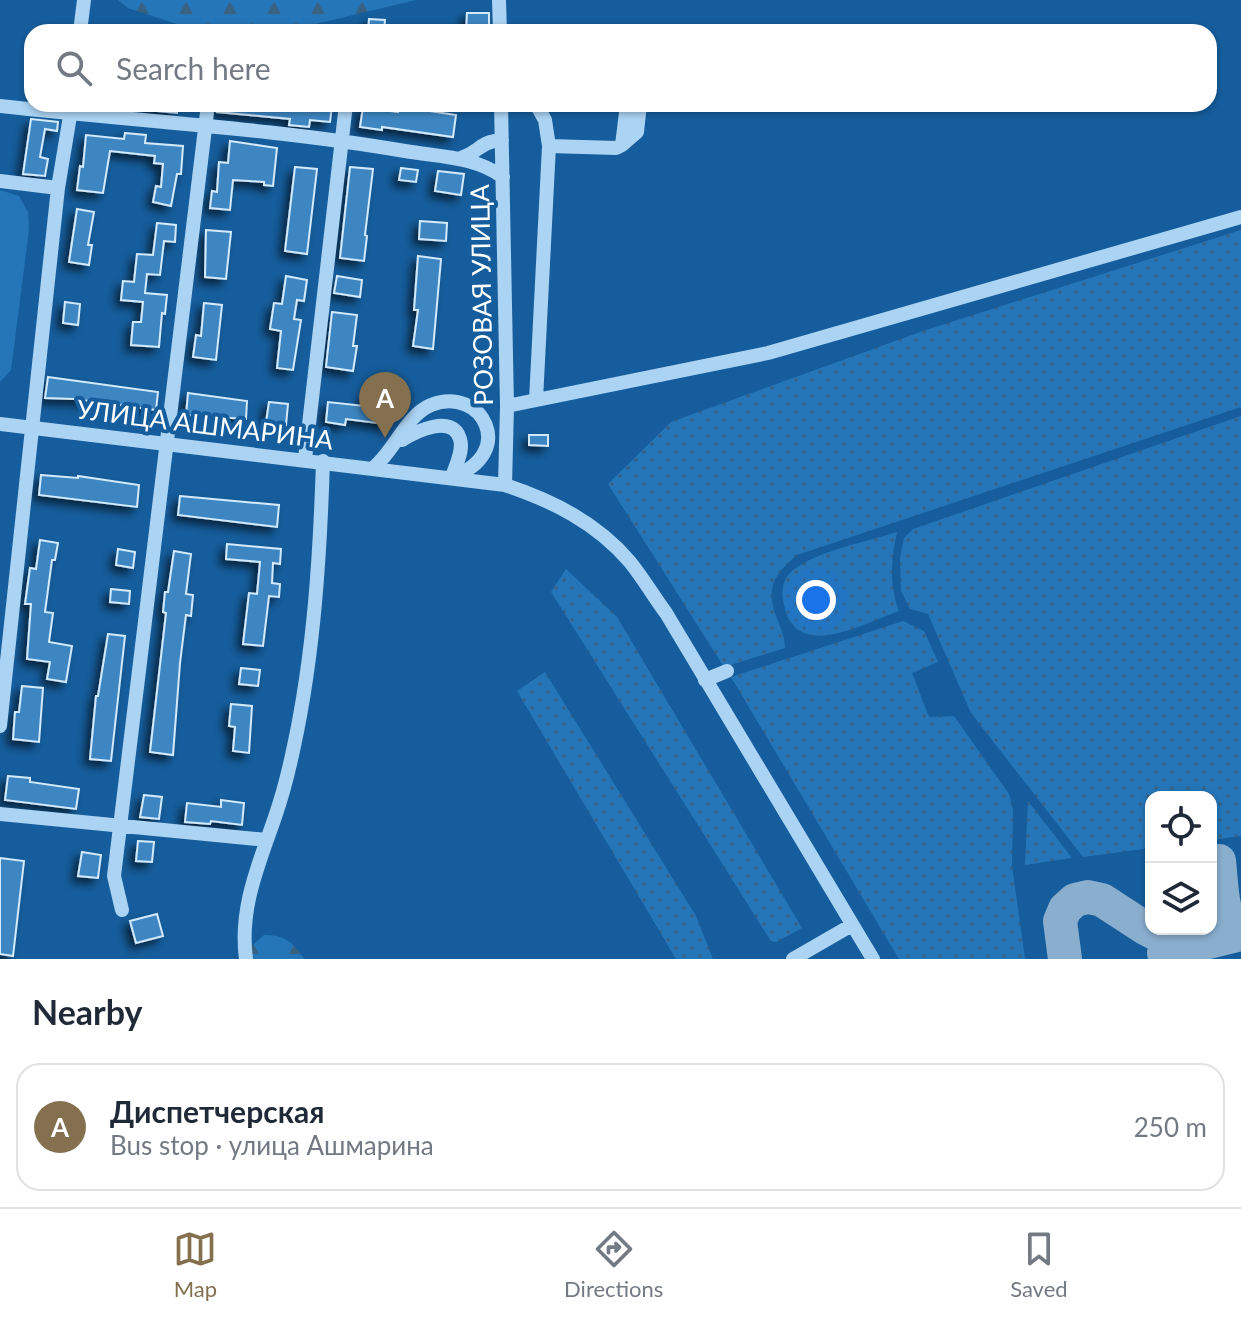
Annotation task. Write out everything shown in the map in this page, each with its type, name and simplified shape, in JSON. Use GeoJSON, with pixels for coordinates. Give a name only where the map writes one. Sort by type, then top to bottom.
{"type":"FeatureCollection","features":[{"type":"Feature","properties":{"kind":"street"},"geometry":{"type":"LineString","coordinates":[[81,24],[84,0]]}},
{"type":"Feature","properties":{"kind":"street"},"geometry":{"type":"LineString","coordinates":[[499,0],[500,24]]}},
{"type":"Feature","properties":{"kind":"street"},"geometry":{"type":"LineString","coordinates":[[0,106],[24,107]]}},
{"type":"Feature","properties":{"kind":"street"},"geometry":{"type":"LineString","coordinates":[[0,726],[58,188],[71,112]]}},
{"type":"Feature","properties":{"kind":"street"},"geometry":{"type":"LineString","coordinates":[[93,112],[341,140],[461,158],[488,166],[503,177]]}},
{"type":"Feature","properties":{"kind":"street"},"geometry":{"type":"LineString","coordinates":[[122,910],[114,876],[207,112]]}},
{"type":"Feature","properties":{"kind":"street"},"geometry":{"type":"LineString","coordinates":[[305,459],[345,112]]}},
{"type":"Feature","properties":{"kind":"street","name":"РОЗОВАЯ УЛИЦА"},"geometry":{"type":"LineString","coordinates":[[501,112],[507,406],[505,485]]}},
{"type":"Feature","properties":{"kind":"street"},"geometry":{"type":"LineString","coordinates":[[536,400],[549,146],[545,120],[540,112]]}},
{"type":"Feature","properties":{"kind":"street"},"geometry":{"type":"LineString","coordinates":[[622,145],[626,112]]}},
{"type":"Feature","properties":{"kind":"street"},"geometry":{"type":"LineString","coordinates":[[549,146],[616,148],[637,132],[639,112]]}},
{"type":"Feature","properties":{"kind":"street"},"geometry":{"type":"LineString","coordinates":[[461,158],[469,156],[482,144],[502,140]]}},
{"type":"Feature","properties":{"kind":"street"},"geometry":{"type":"LineString","coordinates":[[0,181],[58,188]]}},
{"type":"Feature","properties":{"kind":"street"},"geometry":{"type":"LineString","coordinates":[[507,406],[768,353],[1241,217]]}},
{"type":"Feature","properties":{"kind":"street"},"geometry":{"type":"LineString","coordinates":[[373,468],[396,444],[412,420],[433,405],[460,404],[475,410],[483,418],[488,432],[485,454],[466,472],[452,477]]}},
{"type":"Feature","properties":{"kind":"street","name":"УЛИЦА АШМАРИНА"},"geometry":{"type":"LineString","coordinates":[[0,424],[505,485],[540,497],[571,513],[602,534],[630,563],[666,613],[873,959]]}},
{"type":"Feature","properties":{"kind":"street"},"geometry":{"type":"LineString","coordinates":[[396,444],[425,427],[444,427],[456,431],[461,448],[452,477]]}},
{"type":"Feature","properties":{"kind":"street"},"geometry":{"type":"LineString","coordinates":[[246,959],[246,911],[253,875],[289,771],[300,710],[319,566],[323,461]]}},
{"type":"Feature","properties":{"kind":"street"},"geometry":{"type":"LineString","coordinates":[[705,680],[727,671]]}},
{"type":"Feature","properties":{"kind":"street"},"geometry":{"type":"LineString","coordinates":[[0,814],[267,840]]}},
{"type":"Feature","properties":{"kind":"street"},"geometry":{"type":"LineString","coordinates":[[793,959],[852,925]]}},
{"type":"Feature","properties":{"kind":"green space"},"geometry":{"type":"Polygon","coordinates":[[[118,0],[416,0],[315,24],[177,24],[128,8],[118,0]]]}},
{"type":"Feature","properties":{"kind":"green space"},"geometry":{"type":"Polygon","coordinates":[[[0,190],[19,196],[28,212],[29,230],[11,370],[0,382],[0,190]]]}},
{"type":"Feature","properties":{"kind":"green space"},"geometry":{"type":"Polygon","coordinates":[[[1241,230],[1241,407],[797,555],[783,568],[772,589],[773,606],[785,648],[724,667],[608,484],[671,422],[923,331],[1241,230]]]}},
{"type":"Feature","properties":{"kind":"green space"},"geometry":{"type":"Polygon","coordinates":[[[1241,416],[1241,836],[1217,839],[1217,791],[1145,791],[1145,849],[1083,857],[971,713],[928,614],[910,609],[901,591],[900,559],[904,538],[913,529],[1241,416]]]}},
{"type":"Feature","properties":{"kind":"green space"},"geometry":{"type":"Polygon","coordinates":[[[897,532],[892,572],[899,611],[850,630],[816,636],[802,632],[791,622],[784,605],[783,591],[784,582],[792,571],[814,558],[897,532]]]}},
{"type":"Feature","properties":{"kind":"green space"},"geometry":{"type":"Polygon","coordinates":[[[566,569],[617,617],[802,928],[776,942],[771,941],[551,592],[566,569]]]}},
{"type":"Feature","properties":{"kind":"green space"},"geometry":{"type":"Polygon","coordinates":[[[903,621],[924,631],[938,662],[912,673],[929,717],[954,716],[1009,794],[1013,810],[1012,866],[1025,959],[899,959],[731,677],[903,621]]]}},
{"type":"Feature","properties":{"kind":"green space"},"geometry":{"type":"Polygon","coordinates":[[[545,672],[696,916],[713,959],[676,959],[517,691],[545,672]]]}},
{"type":"Feature","properties":{"kind":"green space"},"geometry":{"type":"Polygon","coordinates":[[[1028,801],[1072,858],[1025,865],[1028,801]]]}},
{"type":"Feature","properties":{"kind":"green space"},"geometry":{"type":"Polygon","coordinates":[[[264,935],[288,941],[304,959],[251,959],[252,946],[264,935]]]}},
{"type":"Feature","properties":{"kind":"building"},"geometry":{"type":"Polygon","coordinates":[[[467,13],[489,13],[489,24],[466,24],[467,13]]]}},
{"type":"Feature","properties":{"kind":"building"},"geometry":{"type":"Polygon","coordinates":[[[369,19],[385,20],[385,24],[369,24],[369,19]]]}},
{"type":"Feature","properties":{"kind":"building"},"geometry":{"type":"Polygon","coordinates":[[[217,112],[331,112],[330,122],[310,120],[309,127],[289,125],[290,119],[217,112]]]}},
{"type":"Feature","properties":{"kind":"building"},"geometry":{"type":"Polygon","coordinates":[[[362,112],[456,115],[453,137],[360,127],[362,112]]]}},
{"type":"Feature","properties":{"kind":"building"},"geometry":{"type":"Polygon","coordinates":[[[31,119],[58,122],[57,131],[45,129],[40,157],[48,159],[45,176],[23,174],[31,119]]]}},
{"type":"Feature","properties":{"kind":"building"},"geometry":{"type":"Polygon","coordinates":[[[125,133],[146,135],[145,143],[183,146],[181,174],[177,174],[171,206],[153,202],[156,186],[161,187],[163,164],[154,163],[155,156],[110,151],[103,193],[77,190],[86,135],[124,139],[125,133]]]}},
{"type":"Feature","properties":{"kind":"building"},"geometry":{"type":"Polygon","coordinates":[[[230,141],[277,148],[273,186],[264,185],[264,182],[233,180],[230,210],[210,208],[212,191],[217,192],[219,162],[228,163],[230,141]]]}},
{"type":"Feature","properties":{"kind":"building"},"geometry":{"type":"Polygon","coordinates":[[[295,167],[317,169],[307,254],[285,251],[295,167]]]}},
{"type":"Feature","properties":{"kind":"building"},"geometry":{"type":"Polygon","coordinates":[[[350,167],[373,169],[364,261],[340,258],[350,167]]]}},
{"type":"Feature","properties":{"kind":"building"},"geometry":{"type":"Polygon","coordinates":[[[401,168],[418,170],[416,182],[399,180],[401,168]]]}},
{"type":"Feature","properties":{"kind":"building"},"geometry":{"type":"Polygon","coordinates":[[[438,171],[464,174],[461,195],[435,191],[438,171]]]}},
{"type":"Feature","properties":{"kind":"building"},"geometry":{"type":"Polygon","coordinates":[[[77,209],[94,212],[88,245],[92,245],[89,265],[69,262],[77,209]]]}},
{"type":"Feature","properties":{"kind":"building"},"geometry":{"type":"Polygon","coordinates":[[[420,221],[447,223],[446,241],[419,239],[420,221]]]}},
{"type":"Feature","properties":{"kind":"building"},"geometry":{"type":"Polygon","coordinates":[[[157,223],[176,225],[175,242],[164,241],[160,275],[147,274],[145,293],[167,295],[159,347],[131,345],[133,322],[141,322],[143,302],[121,300],[123,281],[134,282],[137,254],[153,255],[157,223]]]}},
{"type":"Feature","properties":{"kind":"building"},"geometry":{"type":"Polygon","coordinates":[[[206,230],[231,232],[226,279],[205,277],[206,230]]]}},
{"type":"Feature","properties":{"kind":"building"},"geometry":{"type":"Polygon","coordinates":[[[418,256],[441,259],[433,349],[413,346],[418,310],[414,310],[418,256]]]}},
{"type":"Feature","properties":{"kind":"building"},"geometry":{"type":"Polygon","coordinates":[[[286,276],[307,280],[304,301],[297,300],[294,319],[301,320],[293,370],[277,368],[281,331],[270,329],[274,303],[282,304],[286,276]]]}},
{"type":"Feature","properties":{"kind":"building"},"geometry":{"type":"Polygon","coordinates":[[[337,276],[362,280],[360,297],[334,293],[337,276]]]}},
{"type":"Feature","properties":{"kind":"building"},"geometry":{"type":"Polygon","coordinates":[[[65,302],[80,304],[78,325],[63,323],[65,302]]]}},
{"type":"Feature","properties":{"kind":"building"},"geometry":{"type":"Polygon","coordinates":[[[204,303],[222,305],[216,360],[193,357],[196,335],[201,336],[204,303]]]}},
{"type":"Feature","properties":{"kind":"building"},"geometry":{"type":"Polygon","coordinates":[[[332,312],[357,315],[353,371],[326,367],[332,312]]]}},
{"type":"Feature","properties":{"kind":"building"},"geometry":{"type":"Polygon","coordinates":[[[48,377],[158,392],[156,410],[45,398],[48,377]]]}},
{"type":"Feature","properties":{"kind":"building"},"geometry":{"type":"Polygon","coordinates":[[[188,393],[247,401],[246,419],[186,415],[188,393]]]}},
{"type":"Feature","properties":{"kind":"building"},"geometry":{"type":"Polygon","coordinates":[[[365,395],[388,397],[385,424],[346,419],[345,425],[326,422],[328,402],[364,406],[365,395]]]}},
{"type":"Feature","properties":{"kind":"building"},"geometry":{"type":"Polygon","coordinates":[[[269,402],[288,404],[286,425],[266,422],[269,402]]]}},
{"type":"Feature","properties":{"kind":"building"},"geometry":{"type":"Polygon","coordinates":[[[529,435],[548,435],[548,446],[529,445],[529,435]]]}},
{"type":"Feature","properties":{"kind":"building"},"geometry":{"type":"Polygon","coordinates":[[[41,475],[78,476],[139,485],[137,507],[39,495],[41,475]]]}},
{"type":"Feature","properties":{"kind":"building"},"geometry":{"type":"Polygon","coordinates":[[[180,496],[279,505],[277,527],[178,515],[180,496]]]}},
{"type":"Feature","properties":{"kind":"building"},"geometry":{"type":"Polygon","coordinates":[[[40,540],[58,543],[55,560],[52,560],[45,612],[53,613],[49,642],[72,646],[66,682],[47,679],[50,662],[27,659],[31,604],[25,604],[30,568],[36,569],[40,540]]]}},
{"type":"Feature","properties":{"kind":"building"},"geometry":{"type":"Polygon","coordinates":[[[227,544],[281,549],[280,564],[273,563],[272,583],[280,584],[279,597],[269,596],[263,646],[243,644],[249,593],[257,594],[260,562],[226,559],[227,544]]]}},
{"type":"Feature","properties":{"kind":"building"},"geometry":{"type":"Polygon","coordinates":[[[118,549],[135,552],[133,568],[116,565],[118,549]]]}},
{"type":"Feature","properties":{"kind":"building"},"geometry":{"type":"Polygon","coordinates":[[[174,551],[191,554],[186,594],[193,595],[191,616],[186,615],[180,663],[173,755],[150,752],[166,613],[163,612],[165,592],[168,592],[174,551]]]}},
{"type":"Feature","properties":{"kind":"building"},"geometry":{"type":"Polygon","coordinates":[[[111,589],[130,591],[129,604],[110,602],[111,589]]]}},
{"type":"Feature","properties":{"kind":"building"},"geometry":{"type":"Polygon","coordinates":[[[108,634],[125,636],[111,761],[90,759],[96,696],[108,634]]]}},
{"type":"Feature","properties":{"kind":"building"},"geometry":{"type":"Polygon","coordinates":[[[241,668],[260,670],[258,686],[239,684],[241,668]]]}},
{"type":"Feature","properties":{"kind":"building"},"geometry":{"type":"Polygon","coordinates":[[[22,686],[43,688],[39,742],[13,739],[15,712],[19,712],[22,686]]]}},
{"type":"Feature","properties":{"kind":"building"},"geometry":{"type":"Polygon","coordinates":[[[231,704],[252,706],[249,753],[233,751],[235,727],[229,726],[231,704]]]}},
{"type":"Feature","properties":{"kind":"building"},"geometry":{"type":"Polygon","coordinates":[[[8,776],[79,789],[76,809],[5,800],[8,776]]]}},
{"type":"Feature","properties":{"kind":"building"},"geometry":{"type":"Polygon","coordinates":[[[144,795],[162,797],[159,819],[140,817],[144,795]]]}},
{"type":"Feature","properties":{"kind":"building"},"geometry":{"type":"Polygon","coordinates":[[[221,800],[244,803],[242,825],[185,822],[187,803],[221,807],[221,800]]]}},
{"type":"Feature","properties":{"kind":"building"},"geometry":{"type":"Polygon","coordinates":[[[138,841],[154,842],[152,862],[136,861],[138,841]]]}},
{"type":"Feature","properties":{"kind":"building"},"geometry":{"type":"Polygon","coordinates":[[[82,852],[101,855],[98,878],[78,876],[82,852]]]}},
{"type":"Feature","properties":{"kind":"building"},"geometry":{"type":"Polygon","coordinates":[[[0,858],[24,861],[13,956],[0,954],[0,858]]]}},
{"type":"Feature","properties":{"kind":"building"},"geometry":{"type":"Polygon","coordinates":[[[157,914],[163,936],[136,943],[130,921],[157,914]]]}},
{"type":"Feature","properties":{"kind":"taxiway"},"geometry":{"type":"LineString","coordinates":[[1219,861],[1225,909],[1238,934]]}},
{"type":"Feature","properties":{"kind":"taxiway"},"geometry":{"type":"LineString","coordinates":[[1065,959],[1060,921],[1065,909],[1075,900],[1088,897],[1102,900],[1183,948]]}},
{"type":"Feature","properties":{"kind":"taxiway"},"geometry":{"type":"LineString","coordinates":[[1164,953],[1241,934]]}},
{"type":"Feature","properties":{"kind":"place","name":"Диспетчерская"},"geometry":{"type":"Point","coordinates":[385,438]}}]}
